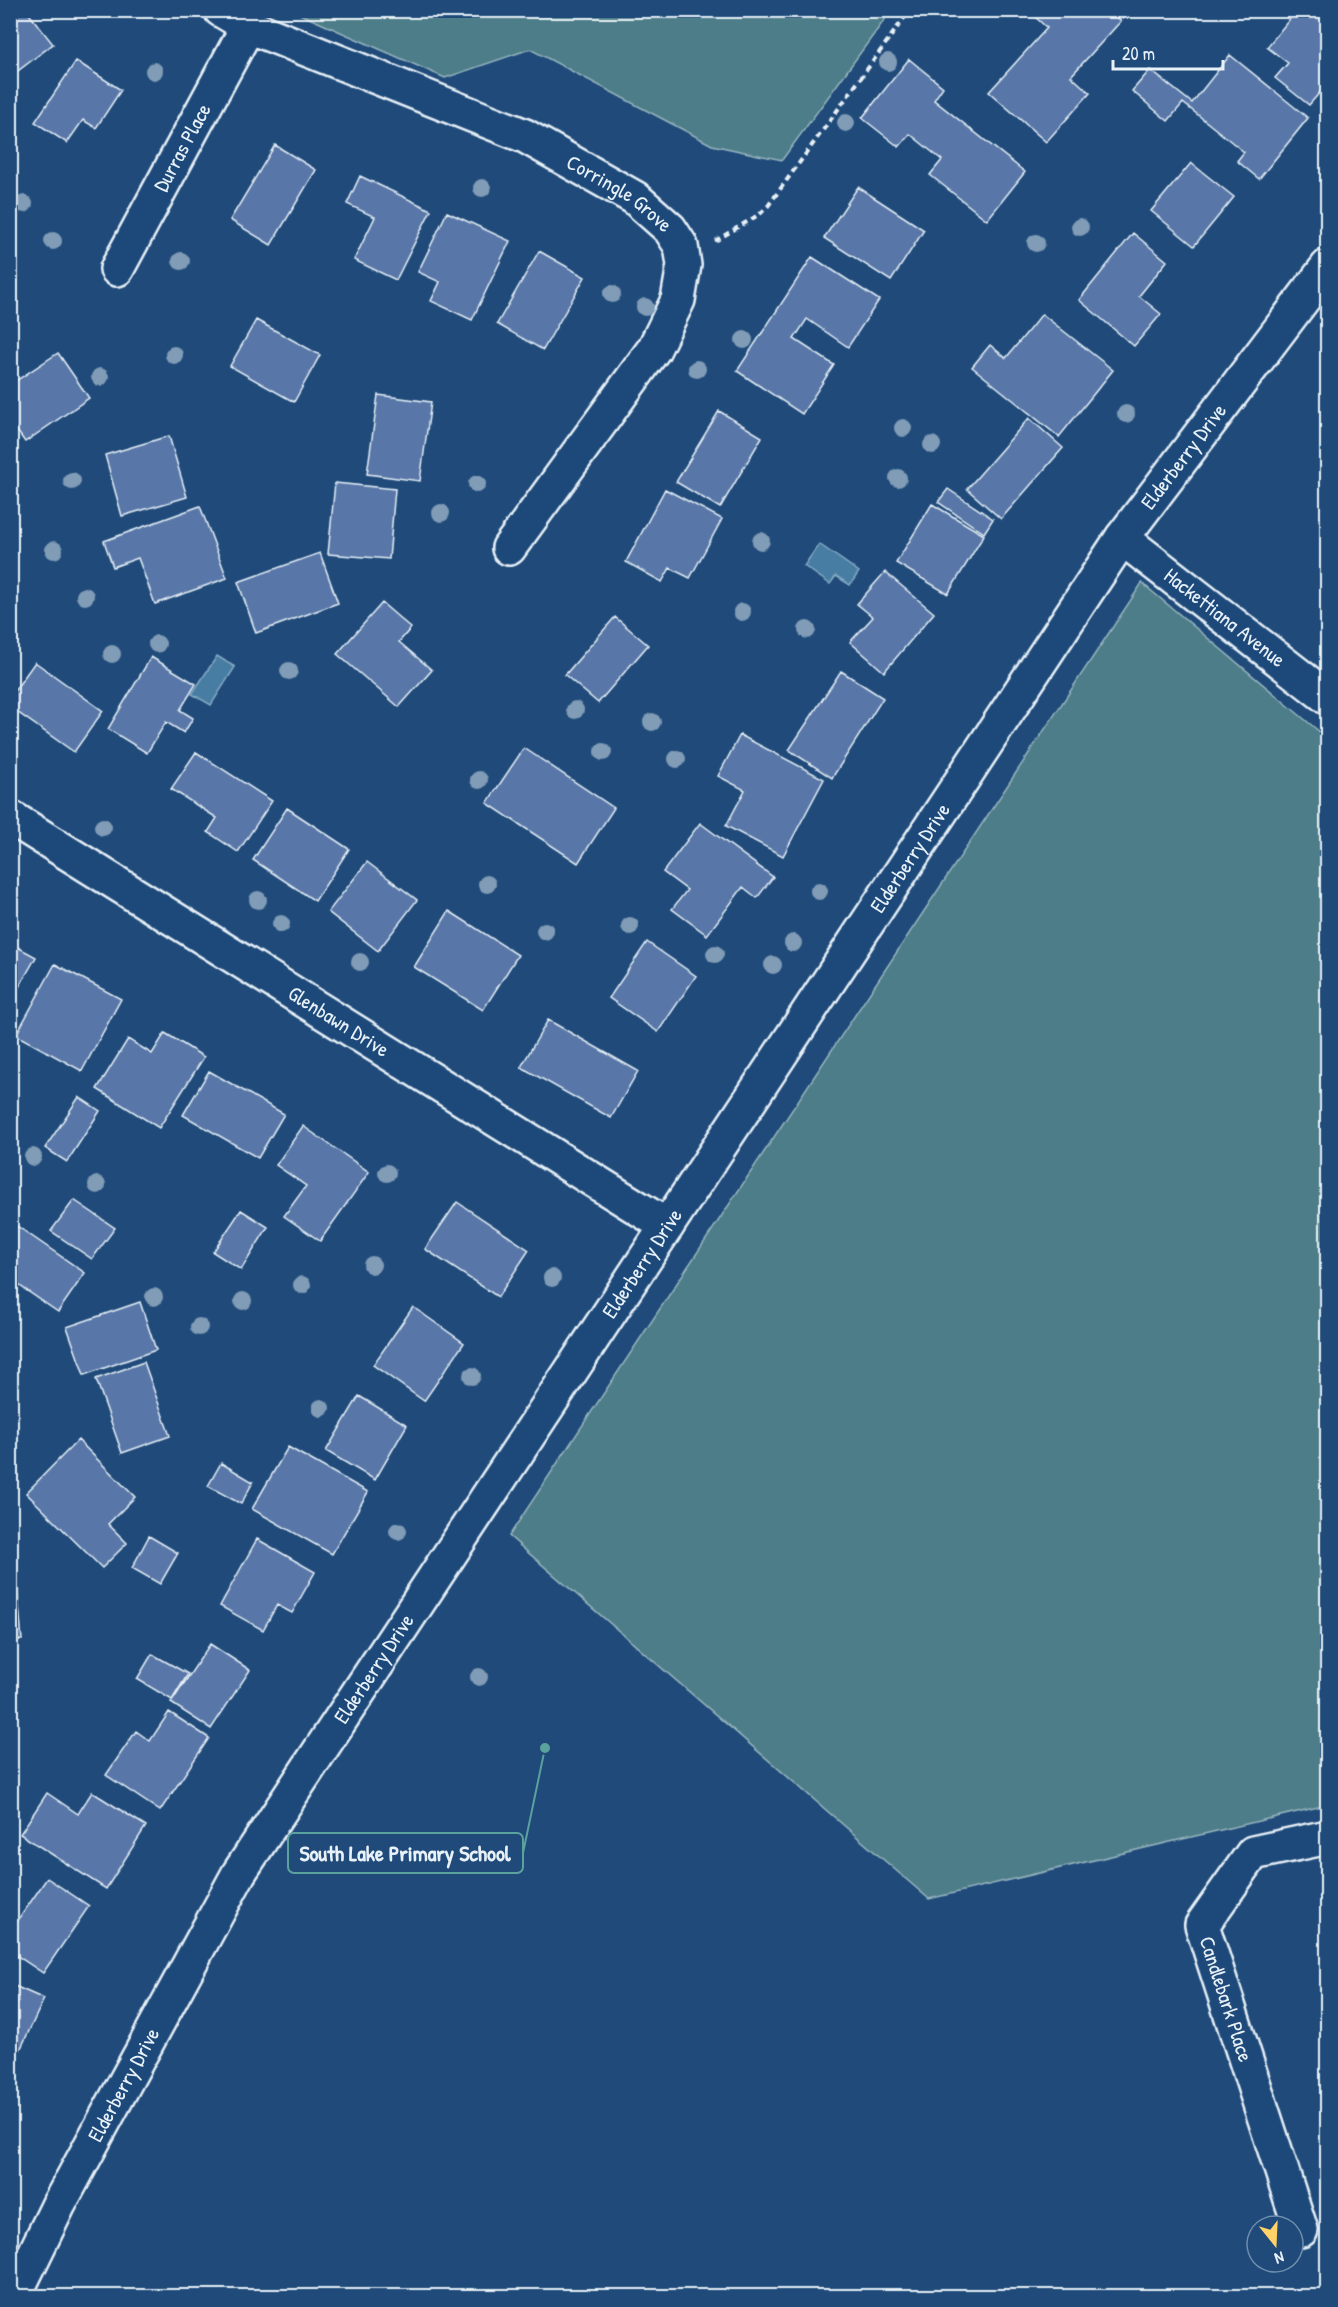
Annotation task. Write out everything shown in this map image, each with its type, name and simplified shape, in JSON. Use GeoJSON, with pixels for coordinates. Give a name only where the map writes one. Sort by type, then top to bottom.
{"type":"FeatureCollection","features":[{"type":"Feature","properties":{"kind":"street","name":"Corringle Grove"},"geometry":{"type":"LineString","coordinates":[[235,18],[525,136],[635,198],[670,229],[681,246],[684,266],[678,300],[654,349],[509,548]]}},
{"type":"Feature","properties":{"kind":"street","name":"Durras Place"},"geometry":{"type":"LineString","coordinates":[[117,269],[235,18]]}},
{"type":"Feature","properties":{"kind":"street","name":"Elderberry Drive"},"geometry":{"type":"LineString","coordinates":[[14,2296],[59,2204],[239,1873],[1122,538],[1328,266]]}},
{"type":"Feature","properties":{"kind":"street","name":"Hackettiana Avenue"},"geometry":{"type":"LineString","coordinates":[[1122,538],[1328,698]]}},
{"type":"Feature","properties":{"kind":"street","name":"Glenbawn Drive"},"geometry":{"type":"LineString","coordinates":[[10,817],[668,1226]]}},
{"type":"Feature","properties":{"kind":"street","name":"Candlebark Place"},"geometry":{"type":"LineString","coordinates":[[1296,2214],[1202,1925],[1253,1853],[1328,1837]]}},
{"type":"Feature","properties":{"kind":"path"},"geometry":{"type":"LineString","coordinates":[[682,257],[699,251],[760,214],[768,206],[910,10]]}},
{"type":"Feature","properties":{"kind":"green space"},"geometry":{"type":"Polygon","coordinates":[[[891,10],[782,160],[712,145],[530,49],[445,78],[293,11],[891,10]]]}},
{"type":"Feature","properties":{"kind":"green space"},"geometry":{"type":"Polygon","coordinates":[[[1142,583],[1327,738],[1327,1805],[929,1899],[509,1536],[1142,583]]]}},
{"type":"Feature","properties":{"kind":"water"},"geometry":{"type":"Polygon","coordinates":[[[819,544],[859,572],[850,585],[836,576],[830,584],[804,566],[819,544]]]}},
{"type":"Feature","properties":{"kind":"water"},"geometry":{"type":"Polygon","coordinates":[[[217,656],[235,667],[211,705],[192,694],[217,656]]]}},
{"type":"Feature","properties":{"kind":"building"},"geometry":{"type":"Polygon","coordinates":[[[10,10],[26,10],[53,44],[10,77],[10,10]]]}},
{"type":"Feature","properties":{"kind":"building"},"geometry":{"type":"Polygon","coordinates":[[[1033,10],[1110,10],[1121,21],[1071,76],[1090,93],[1046,142],[989,92],[1047,28],[1031,13],[1033,10]]]}},
{"type":"Feature","properties":{"kind":"building"},"geometry":{"type":"Polygon","coordinates":[[[1297,10],[1325,10],[1328,13],[1328,83],[1309,105],[1275,78],[1288,63],[1267,47],[1297,10]]]}},
{"type":"Feature","properties":{"kind":"building"},"geometry":{"type":"Polygon","coordinates":[[[1230,55],[1308,118],[1259,179],[1237,161],[1244,152],[1183,103],[1168,121],[1132,91],[1150,70],[1192,103],[1230,55]]]}},
{"type":"Feature","properties":{"kind":"building"},"geometry":{"type":"Polygon","coordinates":[[[909,59],[943,87],[934,100],[1025,172],[987,220],[930,175],[942,160],[910,134],[899,147],[862,118],[909,59]]]}},
{"type":"Feature","properties":{"kind":"building"},"geometry":{"type":"Polygon","coordinates":[[[76,61],[121,90],[96,128],[83,120],[67,143],[35,122],[76,61]]]}},
{"type":"Feature","properties":{"kind":"building"},"geometry":{"type":"Polygon","coordinates":[[[275,145],[316,170],[271,245],[230,220],[275,145]]]}},
{"type":"Feature","properties":{"kind":"building"},"geometry":{"type":"Polygon","coordinates":[[[1191,163],[1234,197],[1194,246],[1151,211],[1191,163]]]}},
{"type":"Feature","properties":{"kind":"building"},"geometry":{"type":"Polygon","coordinates":[[[360,176],[431,210],[396,280],[354,260],[375,217],[347,204],[360,176]]]}},
{"type":"Feature","properties":{"kind":"building"},"geometry":{"type":"Polygon","coordinates":[[[858,187],[924,230],[891,281],[824,238],[858,187]]]}},
{"type":"Feature","properties":{"kind":"building"},"geometry":{"type":"Polygon","coordinates":[[[447,212],[510,241],[472,320],[431,301],[440,282],[418,272],[447,212]]]}},
{"type":"Feature","properties":{"kind":"building"},"geometry":{"type":"Polygon","coordinates":[[[1133,233],[1167,261],[1139,296],[1161,314],[1134,346],[1079,300],[1133,233]]]}},
{"type":"Feature","properties":{"kind":"building"},"geometry":{"type":"Polygon","coordinates":[[[539,251],[585,277],[543,350],[497,324],[539,251]]]}},
{"type":"Feature","properties":{"kind":"building"},"geometry":{"type":"Polygon","coordinates":[[[812,257],[879,300],[848,347],[807,319],[794,339],[834,365],[802,414],[737,371],[812,257]]]}},
{"type":"Feature","properties":{"kind":"building"},"geometry":{"type":"Polygon","coordinates":[[[1042,314],[1113,370],[1059,437],[972,367],[990,345],[1006,358],[1042,314]]]}},
{"type":"Feature","properties":{"kind":"building"},"geometry":{"type":"Polygon","coordinates":[[[256,320],[320,355],[294,402],[230,366],[256,320]]]}},
{"type":"Feature","properties":{"kind":"building"},"geometry":{"type":"Polygon","coordinates":[[[58,353],[89,398],[25,442],[10,421],[10,385],[58,353]]]}},
{"type":"Feature","properties":{"kind":"building"},"geometry":{"type":"Polygon","coordinates":[[[378,395],[431,402],[420,481],[367,474],[378,395]]]}},
{"type":"Feature","properties":{"kind":"building"},"geometry":{"type":"Polygon","coordinates":[[[719,411],[762,437],[720,508],[676,482],[719,411]]]}},
{"type":"Feature","properties":{"kind":"building"},"geometry":{"type":"Polygon","coordinates":[[[1029,418],[1063,448],[1001,519],[967,489],[1029,418]]]}},
{"type":"Feature","properties":{"kind":"building"},"geometry":{"type":"Polygon","coordinates":[[[169,436],[187,497],[122,516],[105,455],[169,436]]]}},
{"type":"Feature","properties":{"kind":"building"},"geometry":{"type":"Polygon","coordinates":[[[335,483],[395,489],[389,559],[328,554],[335,483]]]}},
{"type":"Feature","properties":{"kind":"building"},"geometry":{"type":"Polygon","coordinates":[[[665,489],[722,519],[690,578],[670,568],[662,582],[626,562],[665,489]]]}},
{"type":"Feature","properties":{"kind":"building"},"geometry":{"type":"Polygon","coordinates":[[[948,489],[993,519],[984,533],[938,502],[948,489]]]}},
{"type":"Feature","properties":{"kind":"building"},"geometry":{"type":"Polygon","coordinates":[[[932,504],[984,535],[948,594],[896,563],[932,504]]]}},
{"type":"Feature","properties":{"kind":"building"},"geometry":{"type":"Polygon","coordinates":[[[200,506],[227,578],[155,604],[138,558],[113,567],[104,541],[200,506]]]}},
{"type":"Feature","properties":{"kind":"building"},"geometry":{"type":"Polygon","coordinates":[[[320,553],[338,603],[256,633],[238,582],[320,553]]]}},
{"type":"Feature","properties":{"kind":"building"},"geometry":{"type":"Polygon","coordinates":[[[885,572],[934,613],[884,672],[850,642],[873,617],[857,604],[885,572]]]}},
{"type":"Feature","properties":{"kind":"building"},"geometry":{"type":"Polygon","coordinates":[[[382,603],[411,628],[399,642],[432,670],[399,707],[337,654],[382,603]]]}},
{"type":"Feature","properties":{"kind":"building"},"geometry":{"type":"Polygon","coordinates":[[[615,617],[648,645],[598,703],[565,675],[615,617]]]}},
{"type":"Feature","properties":{"kind":"building"},"geometry":{"type":"Polygon","coordinates":[[[151,657],[196,684],[180,710],[193,718],[184,733],[166,722],[147,753],[108,729],[151,657]]]}},
{"type":"Feature","properties":{"kind":"building"},"geometry":{"type":"Polygon","coordinates":[[[35,662],[103,711],[74,752],[10,707],[10,697],[35,662]]]}},
{"type":"Feature","properties":{"kind":"building"},"geometry":{"type":"Polygon","coordinates":[[[841,671],[883,698],[832,778],[789,750],[841,671]]]}},
{"type":"Feature","properties":{"kind":"building"},"geometry":{"type":"Polygon","coordinates":[[[740,735],[824,779],[783,856],[726,826],[745,790],[718,776],[740,735]]]}},
{"type":"Feature","properties":{"kind":"building"},"geometry":{"type":"Polygon","coordinates":[[[524,748],[614,808],[578,863],[487,803],[524,748]]]}},
{"type":"Feature","properties":{"kind":"building"},"geometry":{"type":"Polygon","coordinates":[[[196,752],[272,801],[238,852],[208,832],[217,818],[171,789],[196,752]]]}},
{"type":"Feature","properties":{"kind":"building"},"geometry":{"type":"Polygon","coordinates":[[[287,808],[349,849],[315,901],[253,860],[287,808]]]}},
{"type":"Feature","properties":{"kind":"building"},"geometry":{"type":"Polygon","coordinates":[[[700,823],[773,877],[757,898],[743,887],[707,935],[672,909],[687,890],[663,872],[700,823]]]}},
{"type":"Feature","properties":{"kind":"building"},"geometry":{"type":"Polygon","coordinates":[[[367,862],[417,900],[378,951],[328,912],[367,862]]]}},
{"type":"Feature","properties":{"kind":"building"},"geometry":{"type":"Polygon","coordinates":[[[449,911],[518,955],[483,1010],[414,967],[449,911]]]}},
{"type":"Feature","properties":{"kind":"building"},"geometry":{"type":"Polygon","coordinates":[[[647,942],[696,976],[658,1032],[609,998],[647,942]]]}},
{"type":"Feature","properties":{"kind":"building"},"geometry":{"type":"Polygon","coordinates":[[[10,943],[36,957],[10,1003],[10,943]]]}},
{"type":"Feature","properties":{"kind":"building"},"geometry":{"type":"Polygon","coordinates":[[[55,964],[121,999],[82,1071],[16,1035],[55,964]]]}},
{"type":"Feature","properties":{"kind":"building"},"geometry":{"type":"Polygon","coordinates":[[[548,1020],[638,1071],[611,1118],[521,1067],[548,1020]]]}},
{"type":"Feature","properties":{"kind":"building"},"geometry":{"type":"Polygon","coordinates":[[[165,1033],[204,1057],[159,1128],[97,1089],[128,1039],[152,1054],[165,1033]]]}},
{"type":"Feature","properties":{"kind":"building"},"geometry":{"type":"Polygon","coordinates":[[[209,1071],[284,1114],[258,1158],[183,1115],[209,1071]]]}},
{"type":"Feature","properties":{"kind":"building"},"geometry":{"type":"Polygon","coordinates":[[[79,1097],[100,1111],[67,1162],[45,1148],[79,1097]]]}},
{"type":"Feature","properties":{"kind":"building"},"geometry":{"type":"Polygon","coordinates":[[[303,1126],[369,1172],[320,1241],[284,1216],[306,1186],[276,1165],[303,1126]]]}},
{"type":"Feature","properties":{"kind":"building"},"geometry":{"type":"Polygon","coordinates":[[[74,1200],[115,1228],[92,1259],[51,1231],[74,1200]]]}},
{"type":"Feature","properties":{"kind":"building"},"geometry":{"type":"Polygon","coordinates":[[[457,1202],[529,1250],[498,1297],[425,1249],[457,1202]]]}},
{"type":"Feature","properties":{"kind":"building"},"geometry":{"type":"Polygon","coordinates":[[[241,1210],[268,1227],[241,1270],[213,1252],[241,1210]]]}},
{"type":"Feature","properties":{"kind":"building"},"geometry":{"type":"Polygon","coordinates":[[[17,1226],[85,1273],[58,1312],[10,1279],[10,1236],[17,1226]]]}},
{"type":"Feature","properties":{"kind":"building"},"geometry":{"type":"Polygon","coordinates":[[[140,1302],[156,1350],[84,1375],[67,1327],[140,1302]]]}},
{"type":"Feature","properties":{"kind":"building"},"geometry":{"type":"Polygon","coordinates":[[[413,1307],[464,1343],[424,1401],[373,1365],[413,1307]]]}},
{"type":"Feature","properties":{"kind":"building"},"geometry":{"type":"Polygon","coordinates":[[[144,1362],[170,1436],[122,1453],[96,1379],[144,1362]]]}},
{"type":"Feature","properties":{"kind":"building"},"geometry":{"type":"Polygon","coordinates":[[[359,1396],[407,1425],[375,1480],[326,1451],[359,1396]]]}},
{"type":"Feature","properties":{"kind":"building"},"geometry":{"type":"Polygon","coordinates":[[[78,1440],[135,1497],[108,1524],[127,1543],[102,1568],[26,1493],[78,1440]]]}},
{"type":"Feature","properties":{"kind":"building"},"geometry":{"type":"Polygon","coordinates":[[[288,1447],[368,1492],[332,1554],[252,1509],[288,1447]]]}},
{"type":"Feature","properties":{"kind":"building"},"geometry":{"type":"Polygon","coordinates":[[[221,1463],[253,1482],[241,1504],[208,1486],[221,1463]]]}},
{"type":"Feature","properties":{"kind":"building"},"geometry":{"type":"Polygon","coordinates":[[[149,1536],[178,1553],[160,1584],[132,1568],[149,1536]]]}},
{"type":"Feature","properties":{"kind":"building"},"geometry":{"type":"Polygon","coordinates":[[[257,1539],[315,1572],[292,1613],[277,1605],[263,1630],[220,1606],[257,1539]]]}},
{"type":"Feature","properties":{"kind":"building"},"geometry":{"type":"Polygon","coordinates":[[[10,1559],[15,1559],[22,1640],[10,1641],[10,1559]]]}},
{"type":"Feature","properties":{"kind":"building"},"geometry":{"type":"Polygon","coordinates":[[[210,1644],[250,1670],[211,1729],[171,1703],[210,1644]]]}},
{"type":"Feature","properties":{"kind":"building"},"geometry":{"type":"Polygon","coordinates":[[[152,1654],[188,1674],[172,1700],[137,1679],[152,1654]]]}},
{"type":"Feature","properties":{"kind":"building"},"geometry":{"type":"Polygon","coordinates":[[[169,1712],[209,1738],[160,1811],[106,1775],[136,1731],[150,1741],[169,1712]]]}},
{"type":"Feature","properties":{"kind":"building"},"geometry":{"type":"Polygon","coordinates":[[[92,1792],[146,1826],[106,1889],[20,1834],[47,1793],[78,1814],[92,1792]]]}},
{"type":"Feature","properties":{"kind":"building"},"geometry":{"type":"Polygon","coordinates":[[[47,1878],[89,1906],[43,1973],[10,1951],[10,1932],[47,1878]]]}},
{"type":"Feature","properties":{"kind":"building"},"geometry":{"type":"Polygon","coordinates":[[[10,1984],[44,1999],[13,2065],[10,2064],[10,1984]]]}},
{"type":"Feature","properties":{"kind":"place","name":"South Lake Primary School"},"geometry":{"type":"Point","coordinates":[545,1748]}}]}
